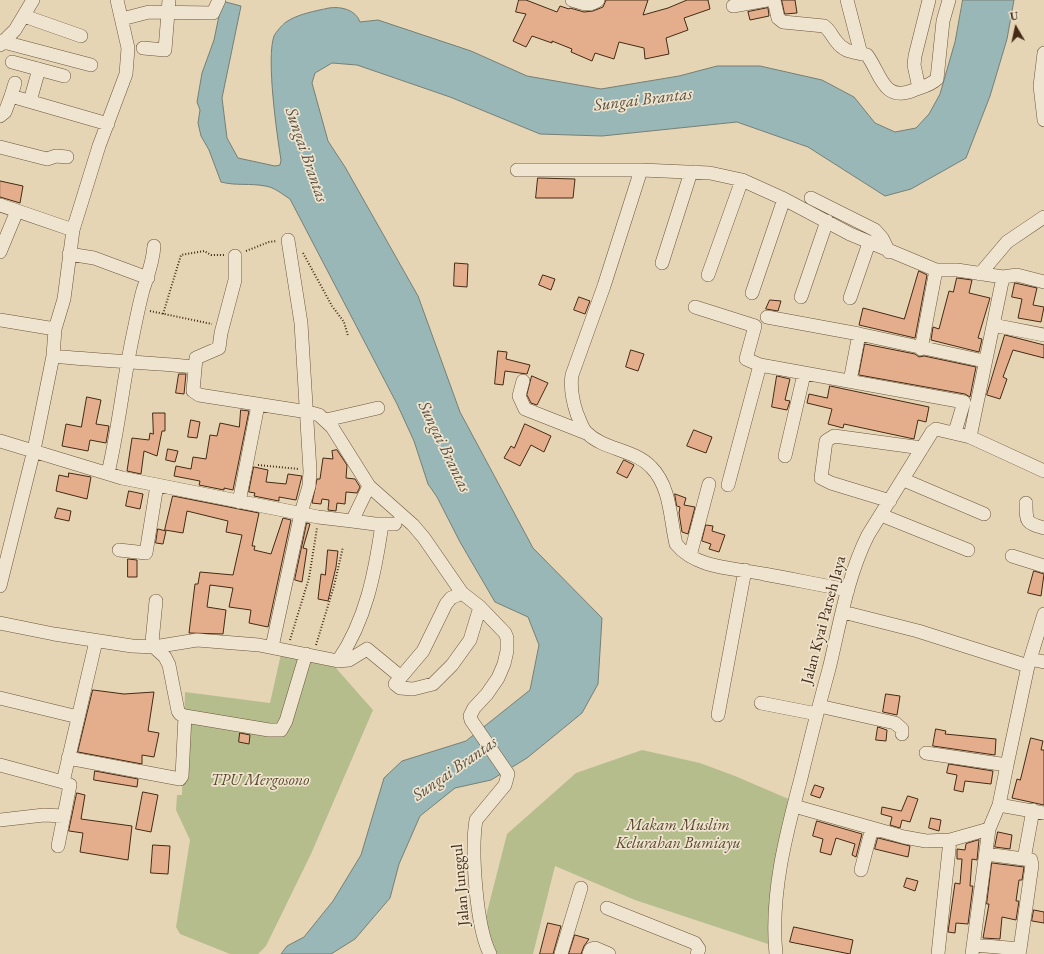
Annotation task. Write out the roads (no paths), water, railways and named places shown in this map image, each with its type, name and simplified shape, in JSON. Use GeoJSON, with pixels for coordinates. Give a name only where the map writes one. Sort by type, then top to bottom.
{"type":"FeatureCollection","features":[{"type":"Feature","properties":{"kind":"street"},"geometry":{"type":"LineString","coordinates":[[1,43],[15,30],[33,0]]}},
{"type":"Feature","properties":{"kind":"street"},"geometry":{"type":"LineString","coordinates":[[0,586],[34,450],[53,356],[55,330],[64,299],[73,230],[79,207],[126,74],[128,48],[117,0]]}},
{"type":"Feature","properties":{"kind":"street"},"geometry":{"type":"LineString","coordinates":[[122,19],[169,6],[213,14],[219,0]]}},
{"type":"Feature","properties":{"kind":"street"},"geometry":{"type":"LineString","coordinates":[[572,0],[583,4],[593,4],[598,0]]}},
{"type":"Feature","properties":{"kind":"street"},"geometry":{"type":"LineString","coordinates":[[733,6],[767,0]]}},
{"type":"Feature","properties":{"kind":"street"},"geometry":{"type":"LineString","coordinates":[[774,0],[778,18],[783,22],[824,26],[828,28],[835,40],[843,48],[854,53],[868,56],[882,81],[893,93],[902,94],[934,82],[938,77],[943,21],[949,0]]}},
{"type":"Feature","properties":{"kind":"street"},"geometry":{"type":"LineString","coordinates":[[847,0],[861,54]]}},
{"type":"Feature","properties":{"kind":"street"},"geometry":{"type":"LineString","coordinates":[[919,88],[914,65],[915,56],[929,0]]}},
{"type":"Feature","properties":{"kind":"street"},"geometry":{"type":"LineString","coordinates":[[143,48],[165,50],[169,6]]}},
{"type":"Feature","properties":{"kind":"street"},"geometry":{"type":"LineString","coordinates":[[24,16],[81,36]]}},
{"type":"Feature","properties":{"kind":"street"},"geometry":{"type":"LineString","coordinates":[[1,43],[91,65]]}},
{"type":"Feature","properties":{"kind":"street"},"geometry":{"type":"LineString","coordinates":[[1044,53],[1042,79],[1044,120]]}},
{"type":"Feature","properties":{"kind":"street"},"geometry":{"type":"LineString","coordinates":[[12,62],[64,76]]}},
{"type":"Feature","properties":{"kind":"street"},"geometry":{"type":"LineString","coordinates":[[30,101],[39,69]]}},
{"type":"Feature","properties":{"kind":"street"},"geometry":{"type":"LineString","coordinates":[[0,116],[5,112],[15,83]]}},
{"type":"Feature","properties":{"kind":"street"},"geometry":{"type":"LineString","coordinates":[[11,96],[108,124]]}},
{"type":"Feature","properties":{"kind":"street"},"geometry":{"type":"LineString","coordinates":[[0,147],[47,158],[56,156],[67,157]]}},
{"type":"Feature","properties":{"kind":"street"},"geometry":{"type":"LineString","coordinates":[[517,170],[640,170],[691,172],[742,180],[784,199],[869,243],[936,270],[957,270],[1003,277],[1017,276],[1044,282]]}},
{"type":"Feature","properties":{"kind":"street"},"geometry":{"type":"LineString","coordinates":[[586,433],[575,409],[571,383],[572,375],[604,286],[640,170]]}},
{"type":"Feature","properties":{"kind":"street"},"geometry":{"type":"LineString","coordinates":[[662,262],[691,172]]}},
{"type":"Feature","properties":{"kind":"street"},"geometry":{"type":"LineString","coordinates":[[708,275],[742,180]]}},
{"type":"Feature","properties":{"kind":"street"},"geometry":{"type":"LineString","coordinates":[[811,198],[875,230],[882,238],[889,252]]}},
{"type":"Feature","properties":{"kind":"street"},"geometry":{"type":"LineString","coordinates":[[752,293],[784,199]]}},
{"type":"Feature","properties":{"kind":"street"},"geometry":{"type":"LineString","coordinates":[[0,205],[73,230]]}},
{"type":"Feature","properties":{"kind":"street"},"geometry":{"type":"LineString","coordinates":[[0,252],[17,211]]}},
{"type":"Feature","properties":{"kind":"street"},"geometry":{"type":"LineString","coordinates":[[980,274],[1007,242],[1044,217]]}},
{"type":"Feature","properties":{"kind":"street"},"geometry":{"type":"LineString","coordinates":[[801,296],[827,221]]}},
{"type":"Feature","properties":{"kind":"street"},"geometry":{"type":"LineString","coordinates":[[272,648],[301,513],[309,486],[310,470],[308,412],[301,323],[288,240]]}},
{"type":"Feature","properties":{"kind":"street"},"geometry":{"type":"LineString","coordinates":[[850,298],[869,243]]}},
{"type":"Feature","properties":{"kind":"street"},"geometry":{"type":"LineString","coordinates":[[108,473],[118,429],[128,360],[138,312],[152,265],[154,246]]}},
{"type":"Feature","properties":{"kind":"street"},"geometry":{"type":"LineString","coordinates":[[69,254],[94,258],[148,278]]}},
{"type":"Feature","properties":{"kind":"street"},"geometry":{"type":"LineString","coordinates":[[234,256],[235,280],[218,349],[196,358],[193,391],[195,393],[308,412],[326,420],[332,427],[369,486],[413,525],[424,538],[462,593],[480,607],[470,640],[452,665],[433,684],[413,689],[400,688],[395,684],[423,651],[446,604],[452,598],[462,593]]}},
{"type":"Feature","properties":{"kind":"street"},"geometry":{"type":"LineString","coordinates":[[921,349],[936,270]]}},
{"type":"Feature","properties":{"kind":"street"},"geometry":{"type":"LineString","coordinates":[[970,437],[984,361],[1003,277]]}},
{"type":"Feature","properties":{"kind":"street"},"geometry":{"type":"LineString","coordinates":[[695,306],[756,326],[746,359],[760,365],[977,405]]}},
{"type":"Feature","properties":{"kind":"street"},"geometry":{"type":"LineString","coordinates":[[767,317],[859,334],[921,349],[984,361]]}},
{"type":"Feature","properties":{"kind":"street"},"geometry":{"type":"LineString","coordinates":[[0,320],[55,330]]}},
{"type":"Feature","properties":{"kind":"street"},"geometry":{"type":"LineString","coordinates":[[993,325],[1044,335]]}},
{"type":"Feature","properties":{"kind":"street"},"geometry":{"type":"LineString","coordinates":[[850,381],[859,334]]}},
{"type":"Feature","properties":{"kind":"street"},"geometry":{"type":"LineString","coordinates":[[53,356],[85,359],[128,360],[194,367]]}},
{"type":"Feature","properties":{"kind":"street"},"geometry":{"type":"LineString","coordinates":[[728,485],[760,365]]}},
{"type":"Feature","properties":{"kind":"street"},"geometry":{"type":"LineString","coordinates":[[785,456],[804,374]]}},
{"type":"Feature","properties":{"kind":"street"},"geometry":{"type":"LineString","coordinates":[[523,381],[519,396],[525,409],[586,433],[602,443],[642,458],[652,467],[662,482],[668,500],[676,544],[680,550],[690,556],[721,567],[848,590]]}},
{"type":"Feature","properties":{"kind":"street"},"geometry":{"type":"LineString","coordinates":[[955,432],[964,402]]}},
{"type":"Feature","properties":{"kind":"street"},"geometry":{"type":"LineString","coordinates":[[240,502],[258,404]]}},
{"type":"Feature","properties":{"kind":"street"},"geometry":{"type":"LineString","coordinates":[[326,420],[378,408]]}},
{"type":"Feature","properties":{"kind":"street","name":"Jalan Kyai Parseh Jaya"},"geometry":{"type":"LineString","coordinates":[[776,954],[776,904],[782,859],[848,590],[860,551],[922,448],[936,429],[955,432],[970,437],[1044,471]]}},
{"type":"Feature","properties":{"kind":"street"},"geometry":{"type":"LineString","coordinates":[[890,501],[831,483],[821,478],[826,441],[834,436],[922,448]]}},
{"type":"Feature","properties":{"kind":"street"},"geometry":{"type":"LineString","coordinates":[[0,441],[34,450],[87,468],[158,485],[318,517],[395,524]]}},
{"type":"Feature","properties":{"kind":"street"},"geometry":{"type":"LineString","coordinates":[[904,480],[984,514]]}},
{"type":"Feature","properties":{"kind":"street"},"geometry":{"type":"LineString","coordinates":[[690,556],[709,484]]}},
{"type":"Feature","properties":{"kind":"street"},"geometry":{"type":"LineString","coordinates":[[119,550],[141,554],[146,552],[158,485]]}},
{"type":"Feature","properties":{"kind":"street"},"geometry":{"type":"LineString","coordinates":[[352,520],[369,486]]}},
{"type":"Feature","properties":{"kind":"street"},"geometry":{"type":"LineString","coordinates":[[1026,503],[1026,518],[1029,523],[1044,528]]}},
{"type":"Feature","properties":{"kind":"street"},"geometry":{"type":"LineString","coordinates":[[881,515],[968,550]]}},
{"type":"Feature","properties":{"kind":"street"},"geometry":{"type":"LineString","coordinates":[[338,661],[353,636],[369,595],[379,548],[382,524]]}},
{"type":"Feature","properties":{"kind":"street"},"geometry":{"type":"LineString","coordinates":[[1012,556],[1044,566]]}},
{"type":"Feature","properties":{"kind":"street"},"geometry":{"type":"LineString","coordinates":[[718,715],[744,570]]}},
{"type":"Feature","properties":{"kind":"street"},"geometry":{"type":"LineString","coordinates":[[156,601],[152,637],[154,647],[165,657],[178,711],[185,716],[269,730],[281,730],[286,721],[309,655]]}},
{"type":"Feature","properties":{"kind":"street","name":"Jalan Junggul"},"geometry":{"type":"LineString","coordinates":[[480,607],[505,633],[507,638],[507,651],[498,678],[472,712],[471,720],[508,774],[505,785],[476,820],[475,827],[474,858],[476,885],[481,927],[490,954]]}},
{"type":"Feature","properties":{"kind":"street"},"geometry":{"type":"LineString","coordinates":[[843,612],[1029,662],[1044,662]]}},
{"type":"Feature","properties":{"kind":"street"},"geometry":{"type":"LineString","coordinates":[[986,854],[1031,860],[1032,865],[1019,952],[973,949],[989,829],[999,805],[1029,662],[1044,614]]}},
{"type":"Feature","properties":{"kind":"street"},"geometry":{"type":"LineString","coordinates":[[0,623],[96,641],[132,646],[154,647],[197,640],[259,644],[338,661],[349,660],[367,649],[401,677]]}},
{"type":"Feature","properties":{"kind":"street"},"geometry":{"type":"LineString","coordinates":[[62,782],[96,641]]}},
{"type":"Feature","properties":{"kind":"street"},"geometry":{"type":"LineString","coordinates":[[0,698],[78,718]]}},
{"type":"Feature","properties":{"kind":"street"},"geometry":{"type":"LineString","coordinates":[[761,703],[818,710],[895,723],[902,729],[902,734]]}},
{"type":"Feature","properties":{"kind":"street"},"geometry":{"type":"LineString","coordinates":[[68,758],[180,779],[182,776],[185,716]]}},
{"type":"Feature","properties":{"kind":"street"},"geometry":{"type":"LineString","coordinates":[[926,753],[1007,765]]}},
{"type":"Feature","properties":{"kind":"street"},"geometry":{"type":"LineString","coordinates":[[0,765],[70,785],[58,846]]}},
{"type":"Feature","properties":{"kind":"street"},"geometry":{"type":"LineString","coordinates":[[999,805],[1038,812],[1024,859]]}},
{"type":"Feature","properties":{"kind":"street"},"geometry":{"type":"LineString","coordinates":[[794,806],[926,842],[950,840],[989,829]]}},
{"type":"Feature","properties":{"kind":"street"},"geometry":{"type":"LineString","coordinates":[[0,820],[44,815],[63,816]]}},
{"type":"Feature","properties":{"kind":"street"},"geometry":{"type":"LineString","coordinates":[[861,870],[872,828]]}},
{"type":"Feature","properties":{"kind":"street"},"geometry":{"type":"LineString","coordinates":[[938,954],[950,840]]}},
{"type":"Feature","properties":{"kind":"street"},"geometry":{"type":"LineString","coordinates":[[561,954],[581,888]]}},
{"type":"Feature","properties":{"kind":"street"},"geometry":{"type":"LineString","coordinates":[[607,908],[695,943],[699,949],[697,954]]}},
{"type":"Feature","properties":{"kind":"street"},"geometry":{"type":"LineString","coordinates":[[589,954],[591,949],[595,948],[609,954]]}},
{"type":"Feature","properties":{"kind":"water","name":"Sungai Brantas"},"geometry":{"type":"Polygon","coordinates":[[[963,0],[1014,0],[1007,39],[990,96],[966,158],[911,189],[885,196],[808,147],[737,122],[602,136],[540,134],[450,97],[357,65],[332,63],[315,73],[312,83],[328,141],[345,167],[418,296],[460,412],[533,548],[602,618],[598,684],[582,713],[527,758],[491,780],[455,788],[420,816],[399,864],[390,898],[355,939],[331,954],[281,954],[287,946],[304,937],[333,901],[361,855],[384,778],[402,761],[466,741],[530,690],[539,645],[528,617],[495,602],[460,542],[437,497],[428,484],[414,441],[397,404],[290,199],[278,191],[268,187],[221,182],[209,150],[201,136],[198,123],[200,110],[197,102],[202,73],[214,40],[222,1],[241,6],[222,98],[227,138],[238,158],[275,166],[280,165],[281,160],[275,116],[271,61],[274,36],[286,22],[312,12],[329,8],[343,8],[355,14],[360,22],[378,20],[471,51],[527,76],[601,89],[679,76],[717,66],[760,66],[822,80],[854,97],[875,123],[895,132],[916,128],[929,114],[940,94],[955,42],[963,0]]]}},
{"type":"Feature","properties":{"kind":"park label","name":"TPU Mergosono"},"geometry":{"type":"Point","coordinates":[260,781]}},
{"type":"Feature","properties":{"kind":"park label","name":"Makam Muslim Kelurahan Bumiayu"},"geometry":{"type":"Point","coordinates":[678,835]}}]}
